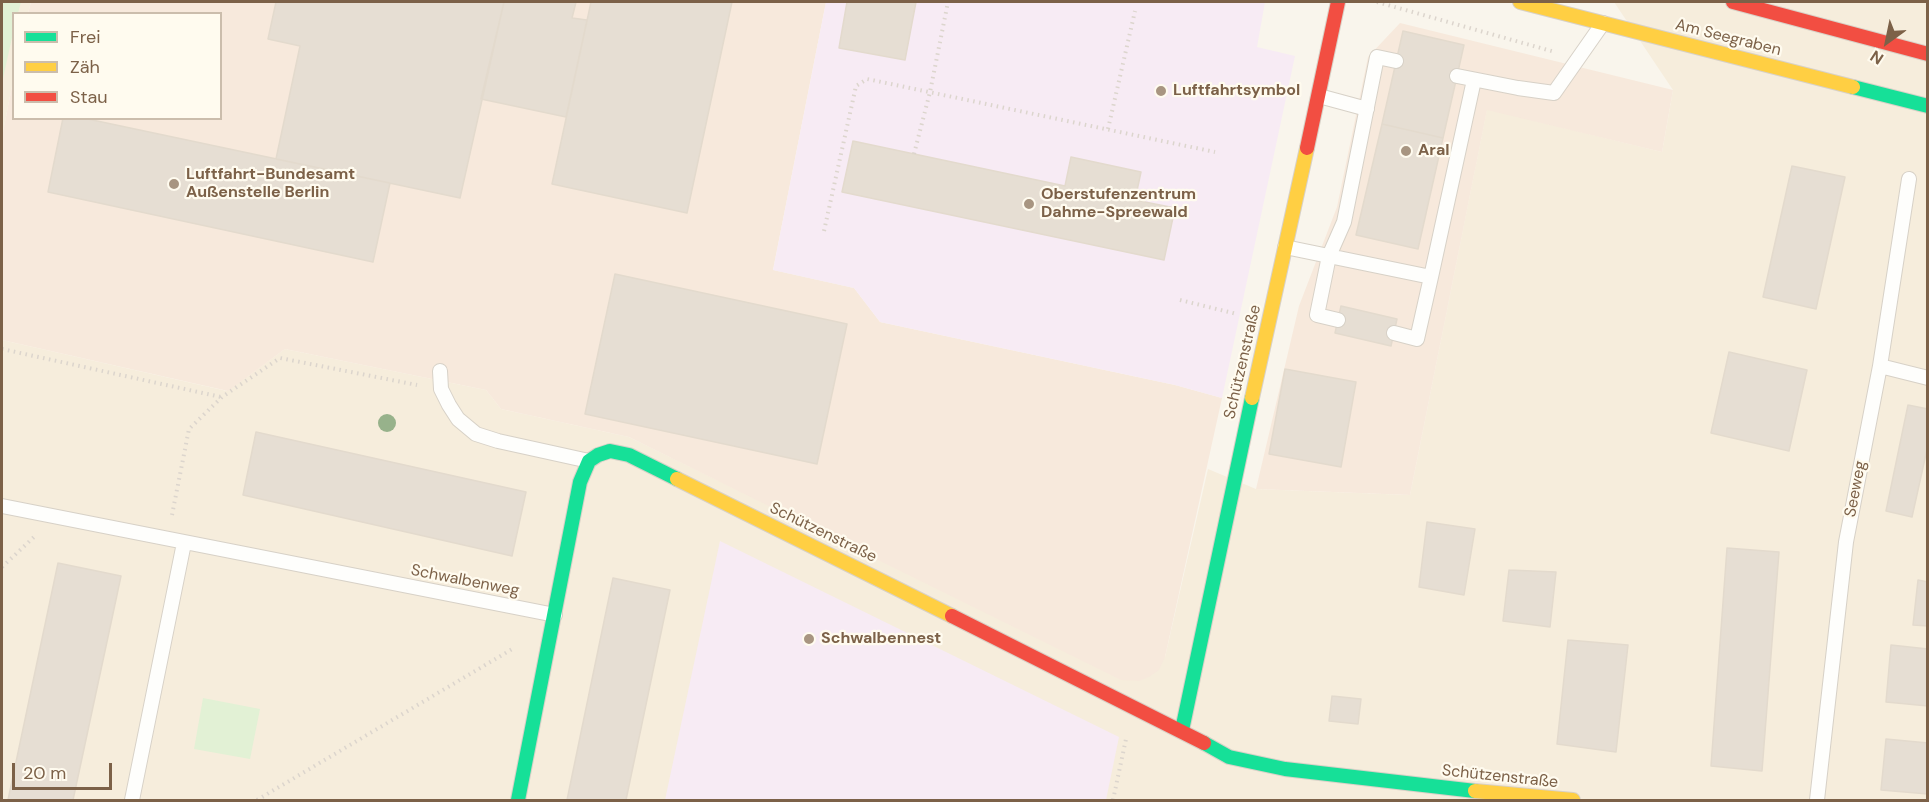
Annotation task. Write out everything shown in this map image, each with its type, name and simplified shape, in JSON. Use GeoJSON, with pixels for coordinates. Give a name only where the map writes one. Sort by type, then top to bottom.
{"type":"FeatureCollection","features":[{"type":"Feature","properties":{"kind":"street","name":"Schützenstraße"},"geometry":{"type":"LineString","coordinates":[[1182,730],[1239,453],[1270,322],[1338,2]]}},
{"type":"Feature","properties":{"kind":"street","name":"Am Seegraben"},"geometry":{"type":"LineString","coordinates":[[1520,2],[1928,106]]}},
{"type":"Feature","properties":{"kind":"street"},"geometry":{"type":"LineString","coordinates":[[1733,2],[1928,54]]}},
{"type":"Feature","properties":{"kind":"street","name":"Schützenstraße"},"geometry":{"type":"LineString","coordinates":[[589,461],[598,455],[610,452],[629,455],[1182,730],[1229,757],[1285,769],[1573,801]]}},
{"type":"Feature","properties":{"kind":"street"},"geometry":{"type":"LineString","coordinates":[[518,801],[580,483],[589,461]]}},
{"type":"Feature","properties":{"kind":"lane"},"geometry":{"type":"LineString","coordinates":[[1457,76],[1554,93],[1603,23]]}},
{"type":"Feature","properties":{"kind":"lane"},"geometry":{"type":"LineString","coordinates":[[1338,320],[1317,315],[1329,256],[1344,222],[1377,57],[1396,61]]}},
{"type":"Feature","properties":{"kind":"lane"},"geometry":{"type":"LineString","coordinates":[[1394,333],[1417,339],[1474,80]]}},
{"type":"Feature","properties":{"kind":"lane"},"geometry":{"type":"LineString","coordinates":[[1319,96],[1367,109]]}},
{"type":"Feature","properties":{"kind":"lane","name":"Seeweg"},"geometry":{"type":"LineString","coordinates":[[1817,801],[1846,542],[1880,366],[1909,179]]}},
{"type":"Feature","properties":{"kind":"lane"},"geometry":{"type":"LineString","coordinates":[[1285,247],[1431,278]]}},
{"type":"Feature","properties":{"kind":"lane"},"geometry":{"type":"LineString","coordinates":[[1880,366],[1928,378]]}},
{"type":"Feature","properties":{"kind":"lane"},"geometry":{"type":"LineString","coordinates":[[440,371],[441,390],[458,419],[476,434],[589,461]]}},
{"type":"Feature","properties":{"kind":"lane","name":"Schwalbenweg"},"geometry":{"type":"LineString","coordinates":[[2,506],[554,620]]}},
{"type":"Feature","properties":{"kind":"lane"},"geometry":{"type":"LineString","coordinates":[[132,801],[184,543]]}},
{"type":"Feature","properties":{"kind":"path"},"geometry":{"type":"LineString","coordinates":[[914,154],[930,93],[948,2]]}},
{"type":"Feature","properties":{"kind":"path"},"geometry":{"type":"LineString","coordinates":[[1107,129],[1135,12]]}},
{"type":"Feature","properties":{"kind":"path"},"geometry":{"type":"LineString","coordinates":[[824,231],[856,86],[867,80],[1215,152]]}},
{"type":"Feature","properties":{"kind":"path"},"geometry":{"type":"LineString","coordinates":[[1180,300],[1270,322]]}},
{"type":"Feature","properties":{"kind":"path"},"geometry":{"type":"LineString","coordinates":[[2,349],[222,397]]}},
{"type":"Feature","properties":{"kind":"path"},"geometry":{"type":"LineString","coordinates":[[167,540],[189,429],[222,397],[280,358],[441,390]]}},
{"type":"Feature","properties":{"kind":"path"},"geometry":{"type":"LineString","coordinates":[[2,567],[55,517]]}},
{"type":"Feature","properties":{"kind":"path"},"geometry":{"type":"LineString","coordinates":[[257,801],[554,620]]}},
{"type":"Feature","properties":{"kind":"path"},"geometry":{"type":"LineString","coordinates":[[1113,801],[1133,706]]}},
{"type":"Feature","properties":{"kind":"shaded area"},"geometry":{"type":"Polygon","coordinates":[[[2,2],[31,2],[28,12],[12,12],[12,86],[2,137],[2,2]]]}},
{"type":"Feature","properties":{"kind":"shaded area"},"geometry":{"type":"Polygon","coordinates":[[[31,2],[826,2],[773,270],[854,288],[880,322],[1175,385],[1222,398],[1165,657],[1159,670],[1139,681],[1121,680],[629,437],[501,409],[486,390],[285,349],[228,391],[2,340],[2,137],[12,86],[12,120],[222,120],[222,12],[28,12],[31,2]]]}},
{"type":"Feature","properties":{"kind":"shaded area"},"geometry":{"type":"Polygon","coordinates":[[[826,2],[1265,2],[1257,47],[1295,56],[1222,398],[1175,385],[880,322],[854,288],[773,270],[826,2]]]}},
{"type":"Feature","properties":{"kind":"shaded area"},"geometry":{"type":"Polygon","coordinates":[[[1614,2],[1927,2],[1927,800],[2,800],[2,340],[227,391],[285,349],[486,390],[501,409],[629,437],[842,541],[1165,657],[1208,469],[1256,489],[1410,495],[1487,109],[1662,152],[1673,90],[1614,2]]]}},
{"type":"Feature","properties":{"kind":"shaded area"},"geometry":{"type":"Polygon","coordinates":[[[1400,23],[1673,90],[1662,152],[1487,110],[1410,495],[1256,489],[1299,306],[1337,207],[1368,57],[1400,23]]]}},
{"type":"Feature","properties":{"kind":"shaded area","name":"Schwalbennest"},"geometry":{"type":"Polygon","coordinates":[[[720,541],[1119,737],[1106,800],[665,800],[720,541]]]}},
{"type":"Feature","properties":{"kind":"green space"},"geometry":{"type":"Polygon","coordinates":[[[2,2],[21,2],[18,12],[12,12],[12,38],[2,83],[2,2]]]}},
{"type":"Feature","properties":{"kind":"green space"},"geometry":{"type":"Polygon","coordinates":[[[203,698],[260,709],[250,759],[194,749],[203,698]]]}},
{"type":"Feature","properties":{"kind":"building"},"geometry":{"type":"Polygon","coordinates":[[[276,2],[504,2],[460,198],[276,159],[300,46],[268,39],[276,2]]]}},
{"type":"Feature","properties":{"kind":"building"},"geometry":{"type":"Polygon","coordinates":[[[504,2],[576,2],[572,18],[587,20],[566,117],[481,99],[504,2]]]}},
{"type":"Feature","properties":{"kind":"building"},"geometry":{"type":"Polygon","coordinates":[[[591,2],[732,2],[687,213],[552,184],[591,2]]]}},
{"type":"Feature","properties":{"kind":"building"},"geometry":{"type":"Polygon","coordinates":[[[847,2],[916,2],[905,60],[839,48],[847,2]]]}},
{"type":"Feature","properties":{"kind":"building"},"geometry":{"type":"Polygon","coordinates":[[[1403,31],[1464,45],[1443,138],[1382,124],[1403,31]]]}},
{"type":"Feature","properties":{"kind":"building"},"geometry":{"type":"Polygon","coordinates":[[[63,120],[92,120],[390,183],[373,262],[48,192],[63,120]]]}},
{"type":"Feature","properties":{"kind":"building"},"geometry":{"type":"Polygon","coordinates":[[[1382,124],[1443,138],[1418,249],[1356,235],[1382,124]]]}},
{"type":"Feature","properties":{"kind":"building","name":"Oberstufenzentrum Dahme-Spreewald"},"geometry":{"type":"Polygon","coordinates":[[[853,141],[1065,186],[1071,157],[1141,172],[1135,200],[1175,208],[1164,260],[842,192],[853,141]]]}},
{"type":"Feature","properties":{"kind":"building"},"geometry":{"type":"Polygon","coordinates":[[[1792,166],[1845,177],[1816,309],[1763,297],[1792,166]]]}},
{"type":"Feature","properties":{"kind":"building"},"geometry":{"type":"Polygon","coordinates":[[[615,274],[847,324],[817,464],[585,414],[615,274]]]}},
{"type":"Feature","properties":{"kind":"building"},"geometry":{"type":"Polygon","coordinates":[[[1341,306],[1397,319],[1391,346],[1335,333],[1341,306]]]}},
{"type":"Feature","properties":{"kind":"building"},"geometry":{"type":"Polygon","coordinates":[[[1729,352],[1807,370],[1789,451],[1711,433],[1729,352]]]}},
{"type":"Feature","properties":{"kind":"building"},"geometry":{"type":"Polygon","coordinates":[[[1285,369],[1356,382],[1341,467],[1269,454],[1285,369]]]}},
{"type":"Feature","properties":{"kind":"building"},"geometry":{"type":"Polygon","coordinates":[[[1908,405],[1928,409],[1928,445],[1912,517],[1886,511],[1908,405]]]}},
{"type":"Feature","properties":{"kind":"building"},"geometry":{"type":"Polygon","coordinates":[[[256,432],[526,492],[512,556],[243,495],[256,432]]]}},
{"type":"Feature","properties":{"kind":"building"},"geometry":{"type":"Polygon","coordinates":[[[1427,522],[1475,529],[1464,595],[1419,587],[1427,522]]]}},
{"type":"Feature","properties":{"kind":"building"},"geometry":{"type":"Polygon","coordinates":[[[1727,548],[1779,552],[1762,771],[1711,766],[1727,548]]]}},
{"type":"Feature","properties":{"kind":"building"},"geometry":{"type":"Polygon","coordinates":[[[58,563],[121,576],[73,800],[8,800],[58,563]]]}},
{"type":"Feature","properties":{"kind":"building"},"geometry":{"type":"Polygon","coordinates":[[[1509,570],[1556,572],[1550,627],[1503,621],[1509,570]]]}},
{"type":"Feature","properties":{"kind":"building"},"geometry":{"type":"Polygon","coordinates":[[[613,578],[670,590],[626,800],[567,800],[613,578]]]}},
{"type":"Feature","properties":{"kind":"building"},"geometry":{"type":"Polygon","coordinates":[[[1918,580],[1928,582],[1928,626],[1913,625],[1918,580]]]}},
{"type":"Feature","properties":{"kind":"building"},"geometry":{"type":"Polygon","coordinates":[[[1568,640],[1628,645],[1616,752],[1557,744],[1568,640]]]}},
{"type":"Feature","properties":{"kind":"building"},"geometry":{"type":"Polygon","coordinates":[[[1891,645],[1928,649],[1928,706],[1886,702],[1891,645]]]}},
{"type":"Feature","properties":{"kind":"building"},"geometry":{"type":"Polygon","coordinates":[[[1332,696],[1361,699],[1358,724],[1329,721],[1332,696]]]}},
{"type":"Feature","properties":{"kind":"building"},"geometry":{"type":"Polygon","coordinates":[[[1886,739],[1928,743],[1928,794],[1881,790],[1886,739]]]}},
{"type":"Feature","properties":{"kind":"traffic: fast"},"geometry":{"type":"LineString","coordinates":[[1853,87],[1928,106]]}},
{"type":"Feature","properties":{"kind":"traffic: fast"},"geometry":{"type":"LineString","coordinates":[[1182,730],[1252,398]]}},
{"type":"Feature","properties":{"kind":"traffic: fast"},"geometry":{"type":"LineString","coordinates":[[518,800],[580,482],[589,461],[610,451],[629,455],[677,479]]}},
{"type":"Feature","properties":{"kind":"traffic: fast"},"geometry":{"type":"LineString","coordinates":[[1204,743],[1229,757],[1285,769],[1475,791]]}},
{"type":"Feature","properties":{"kind":"traffic: slow"},"geometry":{"type":"LineString","coordinates":[[1520,2],[1853,87]]}},
{"type":"Feature","properties":{"kind":"traffic: slow"},"geometry":{"type":"LineString","coordinates":[[1252,398],[1307,148]]}},
{"type":"Feature","properties":{"kind":"traffic: slow"},"geometry":{"type":"LineString","coordinates":[[677,479],[952,616]]}},
{"type":"Feature","properties":{"kind":"traffic: slow"},"geometry":{"type":"LineString","coordinates":[[1475,791],[1573,800]]}},
{"type":"Feature","properties":{"kind":"traffic: jam"},"geometry":{"type":"LineString","coordinates":[[1307,148],[1338,2]]}},
{"type":"Feature","properties":{"kind":"traffic: jam"},"geometry":{"type":"LineString","coordinates":[[1733,2],[1928,54]]}},
{"type":"Feature","properties":{"kind":"traffic: jam"},"geometry":{"type":"LineString","coordinates":[[952,616],[1204,743]]}},
{"type":"Feature","properties":{"kind":"place","name":"Luftfahrtsymbol"},"geometry":{"type":"Point","coordinates":[1161,91]}},
{"type":"Feature","properties":{"kind":"place","name":"Aral"},"geometry":{"type":"Point","coordinates":[1406,151]}},
{"type":"Feature","properties":{"kind":"place","name":"Luftfahrt-Bundesamt Außenstelle Berlin"},"geometry":{"type":"Point","coordinates":[174,184]}},
{"type":"Feature","properties":{"kind":"place","name":"Oberstufenzentrum Dahme-Spreewald"},"geometry":{"type":"Point","coordinates":[1029,204]}},
{"type":"Feature","properties":{"kind":"place","name":"Schwalbennest"},"geometry":{"type":"Point","coordinates":[809,639]}}]}
